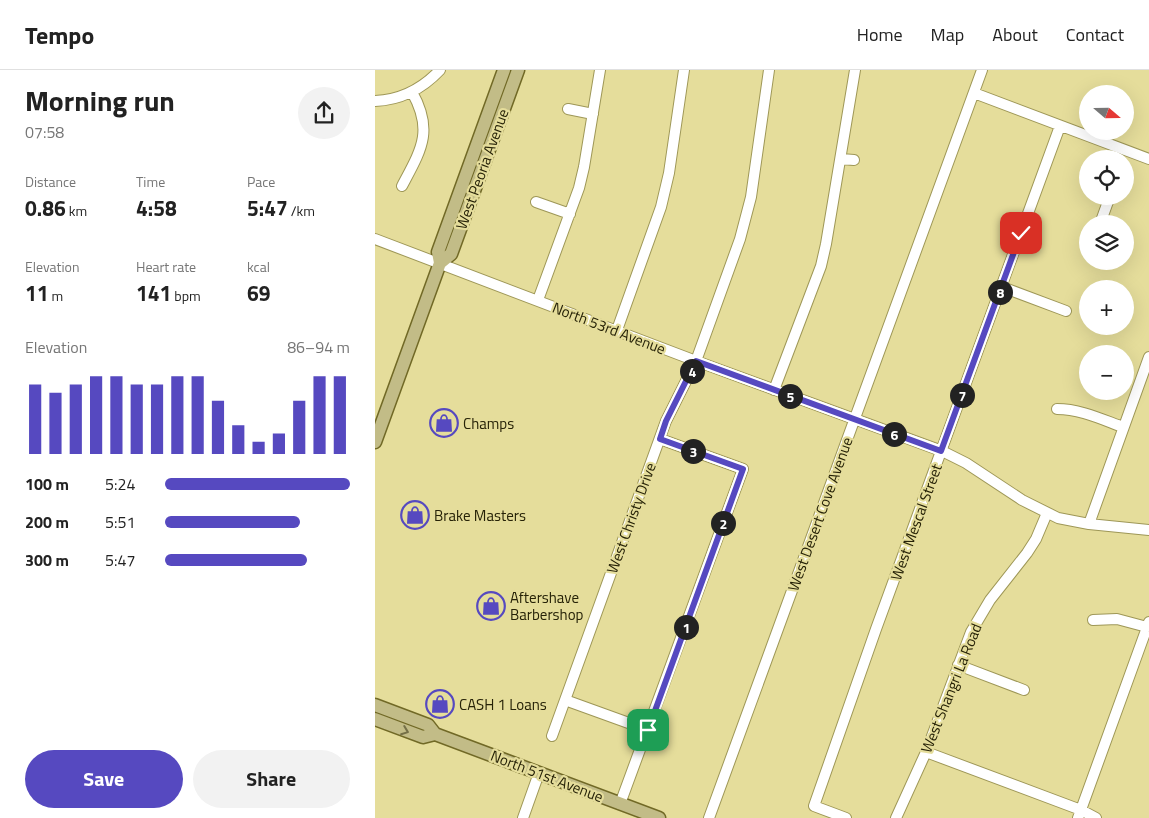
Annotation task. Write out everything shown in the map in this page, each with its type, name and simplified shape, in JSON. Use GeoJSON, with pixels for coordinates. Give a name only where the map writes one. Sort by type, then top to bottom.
{"type":"FeatureCollection","features":[{"type":"Feature","properties":{"kind":"main road","name":"West Peoria Avenue"},"geometry":{"type":"LineString","coordinates":[[375,442],[440,263],[438,252],[505,70]]}},
{"type":"Feature","properties":{"kind":"main road","name":"West Peoria Avenue"},"geometry":{"type":"LineString","coordinates":[[440,263],[451,254],[518,70]]}},
{"type":"Feature","properties":{"kind":"main road","name":"North 51st Avenue"},"geometry":{"type":"LineString","coordinates":[[375,705],[428,725],[435,734],[659,818]]}},
{"type":"Feature","properties":{"kind":"main road","name":"North 51st Avenue"},"geometry":{"type":"LineString","coordinates":[[375,719],[423,738],[435,734]]}},
{"type":"Feature","properties":{"kind":"street"},"geometry":{"type":"LineString","coordinates":[[375,101],[384,101],[412,92],[429,81],[441,70]]}},
{"type":"Feature","properties":{"kind":"street"},"geometry":{"type":"LineString","coordinates":[[538,300],[579,188],[599,70]]}},
{"type":"Feature","properties":{"kind":"street"},"geometry":{"type":"LineString","coordinates":[[617,330],[661,207],[669,173],[684,70]]}},
{"type":"Feature","properties":{"kind":"street","name":"West Christy Drive"},"geometry":{"type":"LineString","coordinates":[[552,736],[666,421],[696,361],[740,239],[751,197],[769,70]]}},
{"type":"Feature","properties":{"kind":"street"},"geometry":{"type":"LineString","coordinates":[[774,390],[821,266],[831,225],[855,70]]}},
{"type":"Feature","properties":{"kind":"street","name":"West Desert Cove Avenue"},"geometry":{"type":"LineString","coordinates":[[709,818],[982,70]]}},
{"type":"Feature","properties":{"kind":"street"},"geometry":{"type":"LineString","coordinates":[[402,186],[423,142],[423,116],[412,92]]}},
{"type":"Feature","properties":{"kind":"street"},"geometry":{"type":"LineString","coordinates":[[974,93],[1061,126],[1115,150]]}},
{"type":"Feature","properties":{"kind":"street"},"geometry":{"type":"LineString","coordinates":[[569,109],[593,114]]}},
{"type":"Feature","properties":{"kind":"street","name":"West Mescal Street"},"geometry":{"type":"LineString","coordinates":[[846,818],[814,806],[873,638],[1061,126]]}},
{"type":"Feature","properties":{"kind":"street"},"geometry":{"type":"LineString","coordinates":[[1134,156],[1149,159]]}},
{"type":"Feature","properties":{"kind":"street"},"geometry":{"type":"LineString","coordinates":[[841,158],[854,160]]}},
{"type":"Feature","properties":{"kind":"street"},"geometry":{"type":"LineString","coordinates":[[536,202],[569,214]]}},
{"type":"Feature","properties":{"kind":"street","name":"North 53rd Avenue"},"geometry":{"type":"LineString","coordinates":[[375,239],[696,361],[941,451],[966,463],[1022,500],[1058,518],[1089,524],[1149,530]]}},
{"type":"Feature","properties":{"kind":"street"},"geometry":{"type":"LineString","coordinates":[[1002,287],[1067,311]]}},
{"type":"Feature","properties":{"kind":"street"},"geometry":{"type":"LineString","coordinates":[[1089,524],[1149,357]]}},
{"type":"Feature","properties":{"kind":"street"},"geometry":{"type":"LineString","coordinates":[[1057,409],[1079,411],[1123,427]]}},
{"type":"Feature","properties":{"kind":"street"},"geometry":{"type":"LineString","coordinates":[[620,804],[743,469],[660,439]]}},
{"type":"Feature","properties":{"kind":"street","name":"West Shangri La Road"},"geometry":{"type":"LineString","coordinates":[[896,818],[926,752],[971,632],[990,600],[1036,539],[1047,513]]}},
{"type":"Feature","properties":{"kind":"street"},"geometry":{"type":"LineString","coordinates":[[1079,814],[1148,624],[1117,619],[1093,620]]}},
{"type":"Feature","properties":{"kind":"street"},"geometry":{"type":"LineString","coordinates":[[958,665],[1024,690]]}},
{"type":"Feature","properties":{"kind":"street"},"geometry":{"type":"LineString","coordinates":[[565,700],[648,730]]}},
{"type":"Feature","properties":{"kind":"street"},"geometry":{"type":"LineString","coordinates":[[926,752],[1079,814],[1096,818]]}},
{"type":"Feature","properties":{"kind":"street"},"geometry":{"type":"LineString","coordinates":[[523,818],[539,773]]}},
{"type":"Feature","properties":{"kind":"place","name":"Champs"},"geometry":{"type":"Point","coordinates":[444,423]}},
{"type":"Feature","properties":{"kind":"place","name":"Brake Masters"},"geometry":{"type":"Point","coordinates":[415,515]}},
{"type":"Feature","properties":{"kind":"place","name":"Aftershave Barbershop"},"geometry":{"type":"Point","coordinates":[491,606]}},
{"type":"Feature","properties":{"kind":"place","name":"CASH 1 Loans"},"geometry":{"type":"Point","coordinates":[440,704]}},
{"type":"Feature","properties":{"kind":"route"},"geometry":{"type":"LineString","coordinates":[[648,730],[743,469],[660,439],[666,421],[696,361],[941,451],[1021,233]]}}]}
